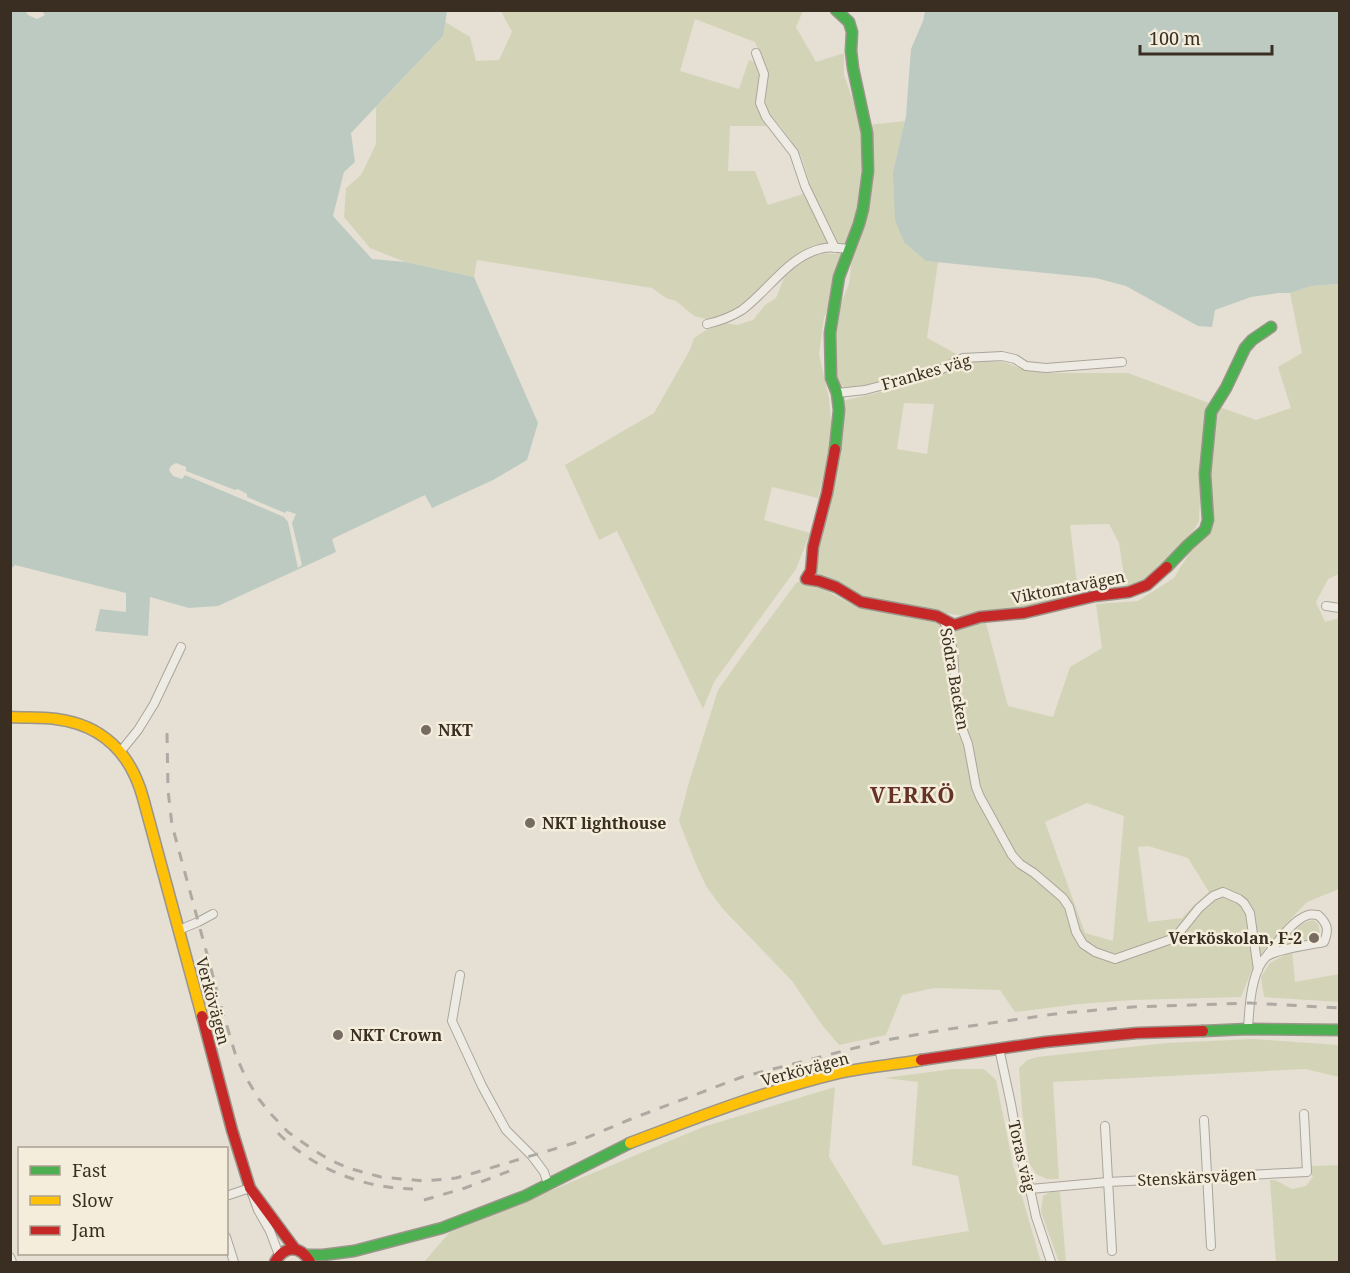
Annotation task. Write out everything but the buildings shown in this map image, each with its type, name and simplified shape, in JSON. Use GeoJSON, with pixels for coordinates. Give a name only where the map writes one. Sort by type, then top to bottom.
{"type":"FeatureCollection","features":[{"type":"Feature","properties":{"kind":"street"},"geometry":{"type":"LineString","coordinates":[[836,10],[849,22],[852,32],[853,68],[867,134],[868,171],[859,224],[839,277],[830,333],[831,378],[837,393]]}},
{"type":"Feature","properties":{"kind":"street"},"geometry":{"type":"LineString","coordinates":[[756,53],[764,74],[760,103],[766,117],[794,153],[805,186],[835,248]]}},
{"type":"Feature","properties":{"kind":"street"},"geometry":{"type":"LineString","coordinates":[[707,324],[724,320],[743,309],[791,265],[808,253],[823,248],[848,249]]}},
{"type":"Feature","properties":{"kind":"street","name":"Viktomtavägen"},"geometry":{"type":"LineString","coordinates":[[837,393],[839,410],[836,442],[827,493],[813,547],[811,571],[806,579],[836,587],[861,602],[937,616],[954,625],[980,617],[1024,613],[1095,596],[1129,592],[1147,585],[1174,561],[1205,530],[1208,520],[1205,474],[1211,412],[1226,388],[1245,348],[1252,340],[1271,327]]}},
{"type":"Feature","properties":{"kind":"street","name":"Frankes väg"},"geometry":{"type":"LineString","coordinates":[[837,393],[865,390],[940,370],[963,358],[1002,356],[1015,359],[1026,366],[1046,368],[1122,362]]}},
{"type":"Feature","properties":{"kind":"street"},"geometry":{"type":"LineString","coordinates":[[1326,606],[1340,608]]}},
{"type":"Feature","properties":{"kind":"street","name":"Södra Backen"},"geometry":{"type":"LineString","coordinates":[[944,620],[953,650],[960,723],[968,744],[980,797],[1012,855],[1063,898],[1083,944],[1095,952],[1115,959],[1169,940],[1178,934],[1198,908],[1213,896],[1223,892],[1239,898],[1250,913],[1258,970]]}},
{"type":"Feature","properties":{"kind":"street"},"geometry":{"type":"LineString","coordinates":[[121,751],[138,730],[154,704],[181,647]]}},
{"type":"Feature","properties":{"kind":"street","name":"Verkövägen"},"geometry":{"type":"LineString","coordinates":[[10,717],[44,717],[79,723],[103,735],[121,751],[136,777],[232,1130],[250,1188],[295,1249],[308,1259],[354,1251],[473,1217],[525,1196],[630,1143],[766,1094],[840,1073],[1055,1040],[1137,1033],[1248,1029],[1340,1030]]}},
{"type":"Feature","properties":{"kind":"street"},"geometry":{"type":"LineString","coordinates":[[179,930],[213,914]]}},
{"type":"Feature","properties":{"kind":"street"},"geometry":{"type":"LineString","coordinates":[[1248,1029],[1252,986],[1266,957],[1298,921],[1308,915],[1318,915],[1324,920],[1327,934],[1324,942],[1281,951],[1266,957]]}},
{"type":"Feature","properties":{"kind":"street"},"geometry":{"type":"LineString","coordinates":[[460,975],[452,1021],[482,1086],[506,1130],[532,1156],[544,1172],[548,1184]]}},
{"type":"Feature","properties":{"kind":"street","name":"Toras väg"},"geometry":{"type":"LineString","coordinates":[[999,1048],[1020,1155],[1051,1263]]}},
{"type":"Feature","properties":{"kind":"street","name":"Stenskärsvägen"},"geometry":{"type":"LineString","coordinates":[[1030,1189],[1108,1182],[1306,1172],[1304,1114]]}},
{"type":"Feature","properties":{"kind":"street"},"geometry":{"type":"LineString","coordinates":[[1204,1120],[1211,1246]]}},
{"type":"Feature","properties":{"kind":"street"},"geometry":{"type":"LineString","coordinates":[[1105,1126],[1112,1251]]}},
{"type":"Feature","properties":{"kind":"street"},"geometry":{"type":"LineString","coordinates":[[228,1195],[250,1188],[258,1210],[270,1231],[277,1259]]}},
{"type":"Feature","properties":{"kind":"street"},"geometry":{"type":"LineString","coordinates":[[228,1244],[234,1263]]}},
{"type":"Feature","properties":{"kind":"street"},"geometry":{"type":"LineString","coordinates":[[277,1259],[286,1250],[295,1249]]}},
{"type":"Feature","properties":{"kind":"street"},"geometry":{"type":"LineString","coordinates":[[333,1263],[354,1251]]}},
{"type":"Feature","properties":{"kind":"street"},"geometry":{"type":"LineString","coordinates":[[10,1257],[12,1263]]}},
{"type":"Feature","properties":{"kind":"green space"},"geometry":{"type":"Polygon","coordinates":[[[723,10],[725,12],[727,10],[803,11],[796,27],[816,62],[844,53],[844,75],[865,138],[855,221],[847,245],[837,245],[812,191],[801,156],[770,115],[765,101],[768,76],[755,42],[695,19],[680,71],[739,89],[749,60],[757,63],[761,71],[758,102],[771,126],[730,126],[728,171],[755,171],[768,205],[806,193],[830,245],[786,264],[741,307],[723,317],[710,320],[694,316],[676,301],[666,298],[652,288],[477,260],[474,277],[405,262],[370,248],[344,217],[346,188],[361,175],[376,144],[376,107],[443,36],[445,22],[470,37],[476,61],[499,60],[512,32],[501,11],[723,10]]]}},
{"type":"Feature","properties":{"kind":"green space"},"geometry":{"type":"Polygon","coordinates":[[[905,121],[893,172],[926,261],[938,262],[927,338],[962,357],[940,368],[908,374],[867,386],[844,387],[836,385],[831,327],[849,284],[853,250],[861,222],[868,125],[905,121]]]}},
{"type":"Feature","properties":{"kind":"green space"},"geometry":{"type":"Polygon","coordinates":[[[843,252],[839,284],[824,318],[819,354],[829,398],[832,430],[818,498],[772,487],[764,520],[810,533],[796,569],[714,682],[703,709],[617,531],[599,540],[565,465],[654,413],[690,350],[694,338],[708,329],[725,323],[737,325],[753,320],[765,305],[776,298],[784,278],[794,268],[808,258],[822,253],[843,252]]]}},
{"type":"Feature","properties":{"kind":"green space"},"geometry":{"type":"Polygon","coordinates":[[[1339,284],[1339,574],[1328,579],[1316,602],[1325,622],[1339,618],[1339,889],[1307,902],[1285,925],[1255,962],[1241,997],[1133,1000],[1015,1012],[1000,990],[934,988],[902,995],[886,1035],[839,1045],[822,1025],[792,981],[722,908],[706,886],[679,821],[718,690],[796,583],[804,579],[851,604],[902,610],[968,624],[986,623],[1008,706],[1053,717],[1070,667],[1102,648],[1096,604],[1138,601],[1174,578],[1203,531],[1214,443],[1214,405],[1256,420],[1291,408],[1278,367],[1302,353],[1290,293],[1311,286],[1339,284]],[[1087,803],[1045,822],[1085,933],[1113,941],[1124,816],[1087,803]],[[1148,846],[1138,847],[1148,922],[1182,918],[1209,892],[1188,858],[1148,846]]]}},
{"type":"Feature","properties":{"kind":"green space"},"geometry":{"type":"Polygon","coordinates":[[[969,361],[1004,362],[1025,370],[1047,373],[1128,373],[1209,403],[1208,440],[1201,481],[1199,521],[1171,571],[1138,595],[1127,596],[1119,543],[1109,524],[1070,525],[1079,600],[970,617],[873,602],[804,568],[811,555],[842,401],[940,375],[969,361]],[[904,403],[897,449],[927,454],[934,404],[904,403]]]}},
{"type":"Feature","properties":{"kind":"green space"},"geometry":{"type":"Polygon","coordinates":[[[1314,920],[1320,932],[1316,936],[1302,942],[1281,945],[1295,929],[1314,920]]]}},
{"type":"Feature","properties":{"kind":"green space"},"geometry":{"type":"Polygon","coordinates":[[[1292,951],[1295,982],[1339,974],[1339,1002],[1264,997],[1261,977],[1270,963],[1292,951]]]}},
{"type":"Feature","properties":{"kind":"green space"},"geometry":{"type":"Polygon","coordinates":[[[1253,1039],[1339,1045],[1339,1077],[1305,1069],[1053,1082],[1059,1179],[1047,1179],[1036,1174],[1029,1163],[1019,1068],[1027,1060],[1167,1043],[1253,1039]]]}},
{"type":"Feature","properties":{"kind":"green space"},"geometry":{"type":"Polygon","coordinates":[[[953,1069],[984,1069],[996,1080],[1013,1165],[1041,1262],[424,1262],[449,1233],[703,1127],[835,1087],[829,1157],[883,1245],[969,1231],[958,1176],[912,1165],[918,1082],[884,1078],[953,1069]]]}},
{"type":"Feature","properties":{"kind":"green space"},"geometry":{"type":"Polygon","coordinates":[[[1339,1165],[1339,1262],[1276,1262],[1270,1180],[1275,1180],[1292,1189],[1306,1186],[1313,1177],[1310,1173],[1310,1166],[1339,1165]]]}},
{"type":"Feature","properties":{"kind":"green space"},"geometry":{"type":"Polygon","coordinates":[[[1050,1192],[1060,1192],[1066,1262],[1059,1262],[1041,1212],[1043,1196],[1050,1192]]]}},
{"type":"Feature","properties":{"kind":"shaded area"},"geometry":{"type":"Polygon","coordinates":[[[41,10],[447,11],[443,36],[351,133],[355,162],[344,172],[333,216],[372,259],[405,262],[474,277],[538,423],[527,460],[493,480],[432,508],[425,495],[332,539],[336,552],[218,606],[189,608],[150,597],[148,636],[95,631],[100,609],[126,612],[126,593],[15,565],[11,569],[11,11],[25,11],[37,19],[45,15],[41,10]]]}},
{"type":"Feature","properties":{"kind":"shaded area"},"geometry":{"type":"Polygon","coordinates":[[[925,11],[1339,11],[1339,284],[1311,286],[1290,293],[1251,297],[1215,310],[1212,327],[1198,326],[1126,286],[1096,278],[926,261],[904,242],[895,220],[893,172],[906,116],[911,49],[925,11]]]}},
{"type":"Feature","properties":{"kind":"pier"},"geometry":{"type":"Polygon","coordinates":[[[176,463],[186,467],[186,471],[235,490],[238,489],[247,494],[247,497],[285,513],[287,511],[296,514],[292,523],[302,565],[298,568],[288,522],[284,517],[185,475],[182,479],[173,476],[169,470],[176,463]]]}},
{"type":"Feature","properties":{"kind":"railway"},"geometry":{"type":"LineString","coordinates":[[167,733],[168,790],[172,825],[221,1006],[244,1074],[258,1098],[288,1132],[330,1160],[348,1168],[381,1177],[425,1181],[456,1178],[574,1143],[742,1077],[886,1040],[942,1030],[1062,1013],[1133,1007],[1250,1003],[1340,1008]]}},
{"type":"Feature","properties":{"kind":"railway"},"geometry":{"type":"LineString","coordinates":[[278,1133],[307,1157],[340,1174],[376,1185],[413,1189]]}},
{"type":"Feature","properties":{"kind":"railway"},"geometry":{"type":"LineString","coordinates":[[424,1200],[465,1188],[512,1170]]}},
{"type":"Feature","properties":{"kind":"traffic: fast"},"geometry":{"type":"LineString","coordinates":[[835,449],[839,410],[837,393],[831,378],[830,333],[839,277],[859,224],[868,171],[867,133],[853,68],[852,32],[849,22],[836,10]]}},
{"type":"Feature","properties":{"kind":"traffic: fast"},"geometry":{"type":"LineString","coordinates":[[1167,567],[1205,530],[1208,520],[1205,474],[1211,412],[1226,388],[1245,348],[1252,340],[1271,327]]}},
{"type":"Feature","properties":{"kind":"traffic: fast"},"geometry":{"type":"LineString","coordinates":[[1203,1031],[1340,1030]]}},
{"type":"Feature","properties":{"kind":"traffic: fast"},"geometry":{"type":"LineString","coordinates":[[306,1255],[354,1251],[442,1228],[525,1196],[630,1143]]}},
{"type":"Feature","properties":{"kind":"traffic: slow"},"geometry":{"type":"LineString","coordinates":[[10,717],[73,722],[101,735],[123,755],[138,782],[143,798],[202,1016]]}},
{"type":"Feature","properties":{"kind":"traffic: slow"},"geometry":{"type":"LineString","coordinates":[[630,1143],[786,1087],[849,1071],[921,1060]]}},
{"type":"Feature","properties":{"kind":"traffic: jam"},"geometry":{"type":"LineString","coordinates":[[835,449],[827,493],[813,547],[811,571],[806,579],[836,587],[861,602],[937,616],[954,625],[980,617],[1024,613],[1095,596],[1129,592],[1147,585],[1167,567]]}},
{"type":"Feature","properties":{"kind":"traffic: jam"},"geometry":{"type":"LineString","coordinates":[[202,1016],[250,1188],[295,1249]]}},
{"type":"Feature","properties":{"kind":"traffic: jam"},"geometry":{"type":"LineString","coordinates":[[921,1060],[1045,1042],[1137,1033],[1203,1031]]}},
{"type":"Feature","properties":{"kind":"traffic: jam"},"geometry":{"type":"LineString","coordinates":[[275,1262],[283,1252],[293,1249],[302,1252],[310,1262]]}},
{"type":"Feature","properties":{"kind":"place","name":"NKT"},"geometry":{"type":"Point","coordinates":[426,730]}},
{"type":"Feature","properties":{"kind":"place","name":"NKT lighthouse"},"geometry":{"type":"Point","coordinates":[530,823]}},
{"type":"Feature","properties":{"kind":"place","name":"Verköskolan, F-2"},"geometry":{"type":"Point","coordinates":[1314,938]}},
{"type":"Feature","properties":{"kind":"place","name":"NKT Crown"},"geometry":{"type":"Point","coordinates":[338,1035]}},
{"type":"Feature","properties":{"kind":"district","name":"VERKÖ"},"geometry":{"type":"Point","coordinates":[913,794]}}]}
